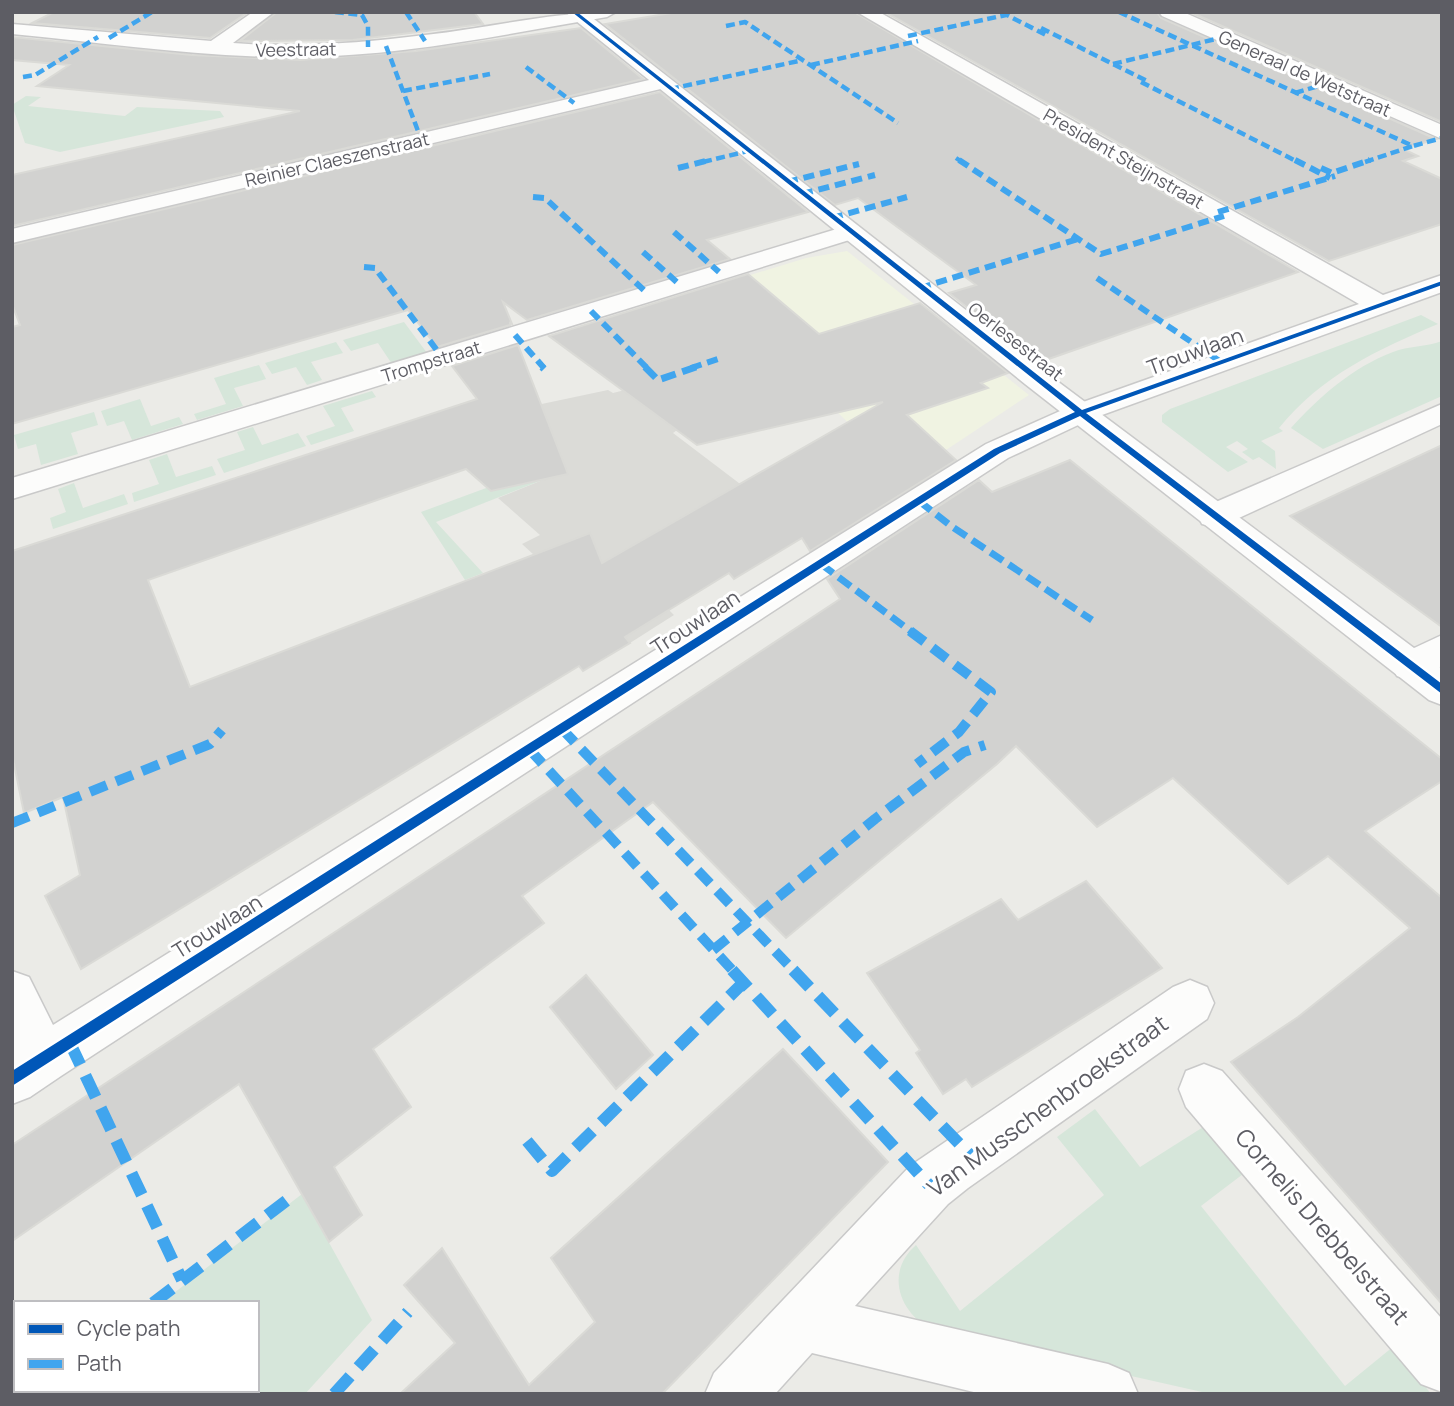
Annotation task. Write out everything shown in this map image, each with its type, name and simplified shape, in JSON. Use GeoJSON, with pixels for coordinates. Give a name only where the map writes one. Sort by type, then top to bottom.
{"type":"FeatureCollection","features":[{"type":"Feature","properties":{"kind":"street"},"geometry":{"type":"LineString","coordinates":[[12,19],[26,12]]}},
{"type":"Feature","properties":{"kind":"street"},"geometry":{"type":"LineString","coordinates":[[215,47],[265,12]]}},
{"type":"Feature","properties":{"kind":"street","name":"Veestraat"},"geometry":{"type":"LineString","coordinates":[[12,29],[282,51],[377,46],[607,12]]}},
{"type":"Feature","properties":{"kind":"street","name":"President Steijnstraat"},"geometry":{"type":"LineString","coordinates":[[866,12],[1381,305]]}},
{"type":"Feature","properties":{"kind":"street","name":"Generaal de Wetstraat"},"geometry":{"type":"LineString","coordinates":[[1168,12],[1442,133]]}},
{"type":"Feature","properties":{"kind":"street","name":"Oerlesestraat"},"geometry":{"type":"LineString","coordinates":[[577,15],[1214,516],[1426,657],[1442,690]]}},
{"type":"Feature","properties":{"kind":"street","name":"Reinier Claeszenstraat"},"geometry":{"type":"LineString","coordinates":[[12,236],[662,83]]}},
{"type":"Feature","properties":{"kind":"street","name":"Trompstraat"},"geometry":{"type":"LineString","coordinates":[[12,489],[850,232]]}},
{"type":"Feature","properties":{"kind":"street","name":"Trouwlaan"},"geometry":{"type":"LineString","coordinates":[[28,1069],[988,456],[1038,430],[1080,413],[1442,283]]}},
{"type":"Feature","properties":{"kind":"street"},"geometry":{"type":"LineString","coordinates":[[1214,516],[1442,413]]}},
{"type":"Feature","properties":{"kind":"street"},"geometry":{"type":"LineString","coordinates":[[12,993],[28,1069]]}},
{"type":"Feature","properties":{"kind":"street","name":"Van Musschenbroekstraat"},"geometry":{"type":"LineString","coordinates":[[735,1394],[939,1177],[1190,1003]]}},
{"type":"Feature","properties":{"kind":"street","name":"Cornelis Drebbelstraat"},"geometry":{"type":"LineString","coordinates":[[1204,1089],[1442,1363]]}},
{"type":"Feature","properties":{"kind":"street"},"geometry":{"type":"LineString","coordinates":[[801,1322],[1108,1394]]}},
{"type":"Feature","properties":{"kind":"shaded area"},"geometry":{"type":"Polygon","coordinates":[[[26,96],[41,97],[28,106],[125,116],[137,107],[220,111],[224,117],[60,152],[25,143],[12,105],[26,96]]]}},
{"type":"Feature","properties":{"kind":"shaded area"},"geometry":{"type":"Polygon","coordinates":[[[847,251],[1029,395],[903,476],[831,406],[721,284],[806,258],[847,251]]]}},
{"type":"Feature","properties":{"kind":"shaded area"},"geometry":{"type":"Polygon","coordinates":[[[1421,315],[1438,324],[1372,354],[1332,379],[1296,409],[1279,428],[1283,431],[1261,441],[1275,451],[1276,469],[1259,457],[1253,460],[1242,452],[1248,449],[1237,441],[1226,447],[1248,462],[1228,472],[1162,422],[1162,415],[1170,409],[1421,315]]]}},
{"type":"Feature","properties":{"kind":"shaded area"},"geometry":{"type":"Polygon","coordinates":[[[404,322],[427,353],[392,364],[378,343],[351,351],[343,340],[404,322]]]}},
{"type":"Feature","properties":{"kind":"shaded area"},"geometry":{"type":"Polygon","coordinates":[[[1442,341],[1442,396],[1323,449],[1291,428],[1325,394],[1364,366],[1399,350],[1442,341]]]}},
{"type":"Feature","properties":{"kind":"shaded area"},"geometry":{"type":"Polygon","coordinates":[[[336,342],[343,353],[311,362],[322,380],[307,385],[296,367],[272,374],[265,363],[336,342]]]}},
{"type":"Feature","properties":{"kind":"shaded area"},"geometry":{"type":"Polygon","coordinates":[[[259,365],[266,379],[234,388],[243,406],[197,420],[194,414],[226,404],[214,378],[259,365]]]}},
{"type":"Feature","properties":{"kind":"shaded area"},"geometry":{"type":"Polygon","coordinates":[[[608,390],[613,393],[625,390],[677,430],[673,433],[756,496],[728,512],[712,500],[690,512],[685,538],[729,573],[669,610],[674,615],[630,643],[522,544],[540,535],[498,498],[545,479],[518,409],[608,390]]]}},
{"type":"Feature","properties":{"kind":"shaded area"},"geometry":{"type":"Polygon","coordinates":[[[372,391],[376,397],[341,408],[354,431],[311,445],[306,436],[335,426],[323,406],[372,391]]]}},
{"type":"Feature","properties":{"kind":"shaded area"},"geometry":{"type":"Polygon","coordinates":[[[140,399],[151,426],[179,417],[183,424],[132,440],[124,421],[107,426],[101,411],[140,399]]]}},
{"type":"Feature","properties":{"kind":"shaded area"},"geometry":{"type":"Polygon","coordinates":[[[94,412],[98,425],[71,433],[78,454],[41,465],[36,444],[18,449],[14,435],[94,412]]]}},
{"type":"Feature","properties":{"kind":"shaded area"},"geometry":{"type":"Polygon","coordinates":[[[253,427],[262,445],[298,433],[306,446],[224,473],[217,459],[245,450],[237,432],[253,427]]]}},
{"type":"Feature","properties":{"kind":"shaded area"},"geometry":{"type":"Polygon","coordinates":[[[167,454],[176,477],[212,466],[216,475],[134,502],[132,493],[159,484],[149,460],[167,454]]]}},
{"type":"Feature","properties":{"kind":"shaded area"},"geometry":{"type":"Polygon","coordinates":[[[541,468],[545,479],[436,522],[483,573],[465,580],[421,512],[541,468]]]}},
{"type":"Feature","properties":{"kind":"shaded area"},"geometry":{"type":"Polygon","coordinates":[[[74,483],[83,508],[124,494],[128,504],[53,529],[50,518],[66,512],[58,489],[74,483]]]}},
{"type":"Feature","properties":{"kind":"shaded area"},"geometry":{"type":"Polygon","coordinates":[[[1095,1109],[1140,1167],[1208,1124],[1247,1171],[1201,1206],[1345,1386],[1394,1346],[1431,1394],[1211,1394],[936,1332],[913,1316],[900,1293],[899,1281],[900,1269],[906,1256],[916,1245],[960,1311],[1104,1195],[1057,1137],[1095,1109]]]}},
{"type":"Feature","properties":{"kind":"shaded area"},"geometry":{"type":"Polygon","coordinates":[[[302,1194],[372,1320],[305,1394],[43,1394],[259,1392],[259,1301],[164,1301],[302,1194]]]}},
{"type":"Feature","properties":{"kind":"building"},"geometry":{"type":"Polygon","coordinates":[[[54,12],[248,12],[210,38],[32,23],[54,12]]]}},
{"type":"Feature","properties":{"kind":"building"},"geometry":{"type":"Polygon","coordinates":[[[277,12],[474,12],[483,24],[353,40],[240,41],[277,12]]]}},
{"type":"Feature","properties":{"kind":"building"},"geometry":{"type":"Polygon","coordinates":[[[677,12],[854,12],[1298,272],[1037,363],[949,293],[976,285],[858,198],[835,205],[605,24],[677,12]]]}},
{"type":"Feature","properties":{"kind":"building"},"geometry":{"type":"Polygon","coordinates":[[[885,12],[1157,12],[1161,18],[1436,139],[1403,149],[1418,156],[1403,161],[1442,179],[1442,224],[1329,261],[885,12]]]}},
{"type":"Feature","properties":{"kind":"building"},"geometry":{"type":"Polygon","coordinates":[[[1190,12],[1442,12],[1442,122],[1190,12]]]}},
{"type":"Feature","properties":{"kind":"building"},"geometry":{"type":"Polygon","coordinates":[[[581,28],[643,79],[12,226],[12,175],[300,111],[37,86],[69,65],[12,60],[12,37],[192,55],[300,60],[416,51],[581,28]]]}},
{"type":"Feature","properties":{"kind":"building"},"geometry":{"type":"Polygon","coordinates":[[[660,92],[808,212],[707,240],[730,259],[527,320],[503,302],[512,324],[437,347],[408,310],[12,424],[12,327],[20,325],[12,304],[12,245],[660,92]]]}},
{"type":"Feature","properties":{"kind":"building"},"geometry":{"type":"Polygon","coordinates":[[[748,274],[819,334],[920,303],[1008,373],[981,383],[988,388],[907,415],[956,460],[810,551],[802,538],[734,579],[729,573],[625,637],[630,643],[583,671],[579,666],[81,969],[45,896],[80,875],[63,797],[24,813],[12,754],[12,551],[477,399],[452,366],[518,345],[568,474],[491,491],[466,469],[148,580],[190,687],[590,533],[602,563],[883,402],[697,445],[549,336],[748,274]]]}},
{"type":"Feature","properties":{"kind":"building"},"geometry":{"type":"Polygon","coordinates":[[[1442,445],[1442,627],[1290,516],[1442,445]]]}},
{"type":"Feature","properties":{"kind":"building"},"geometry":{"type":"Polygon","coordinates":[[[1070,460],[1442,759],[1442,781],[1365,831],[1442,898],[1442,1304],[1231,1062],[1298,1017],[1410,928],[1328,856],[1288,884],[1173,778],[1097,827],[1016,746],[786,938],[653,802],[522,896],[544,923],[373,1049],[411,1107],[334,1167],[362,1215],[329,1242],[239,1084],[12,1241],[12,1145],[840,599],[827,579],[979,480],[992,492],[1070,460]]]}},
{"type":"Feature","properties":{"kind":"building"},"geometry":{"type":"Polygon","coordinates":[[[1086,881],[1162,968],[972,1087],[966,1079],[943,1094],[916,1053],[920,1050],[867,973],[1001,899],[1018,920],[1086,881]]]}},
{"type":"Feature","properties":{"kind":"building"},"geometry":{"type":"Polygon","coordinates":[[[586,975],[653,1055],[616,1089],[550,1007],[586,975]]]}},
{"type":"Feature","properties":{"kind":"building"},"geometry":{"type":"Polygon","coordinates":[[[783,1049],[888,1162],[662,1394],[400,1394],[455,1343],[404,1285],[442,1248],[529,1385],[595,1322],[551,1258],[783,1049]]]}},
{"type":"Feature","properties":{"kind":"marked path"},"geometry":{"type":"LineString","coordinates":[[109,38],[152,12]]}},
{"type":"Feature","properties":{"kind":"marked path"},"geometry":{"type":"LineString","coordinates":[[335,12],[362,15],[368,26],[368,47]]}},
{"type":"Feature","properties":{"kind":"marked path"},"geometry":{"type":"LineString","coordinates":[[406,12],[425,41]]}},
{"type":"Feature","properties":{"kind":"marked path"},"geometry":{"type":"LineString","coordinates":[[1001,12],[1048,36]]}},
{"type":"Feature","properties":{"kind":"marked path"},"geometry":{"type":"LineString","coordinates":[[1119,12],[1413,146],[1442,138]]}},
{"type":"Feature","properties":{"kind":"marked path"},"geometry":{"type":"LineString","coordinates":[[908,36],[1006,15]]}},
{"type":"Feature","properties":{"kind":"marked path"},"geometry":{"type":"LineString","coordinates":[[726,26],[745,22],[898,123]]}},
{"type":"Feature","properties":{"kind":"marked path"},"geometry":{"type":"LineString","coordinates":[[1041,28],[1149,82]]}},
{"type":"Feature","properties":{"kind":"marked path"},"geometry":{"type":"LineString","coordinates":[[23,77],[35,75],[98,37]]}},
{"type":"Feature","properties":{"kind":"marked path"},"geometry":{"type":"LineString","coordinates":[[1113,64],[1224,37]]}},
{"type":"Feature","properties":{"kind":"marked path"},"geometry":{"type":"LineString","coordinates":[[811,65],[918,41]]}},
{"type":"Feature","properties":{"kind":"marked path"},"geometry":{"type":"LineString","coordinates":[[386,46],[421,139]]}},
{"type":"Feature","properties":{"kind":"marked path"},"geometry":{"type":"LineString","coordinates":[[670,89],[803,60]]}},
{"type":"Feature","properties":{"kind":"marked path"},"geometry":{"type":"LineString","coordinates":[[526,67],[574,103]]}},
{"type":"Feature","properties":{"kind":"marked path"},"geometry":{"type":"LineString","coordinates":[[403,91],[490,74]]}},
{"type":"Feature","properties":{"kind":"marked path"},"geometry":{"type":"LineString","coordinates":[[1141,82],[1330,178]]}},
{"type":"Feature","properties":{"kind":"marked path"},"geometry":{"type":"LineString","coordinates":[[1295,93],[1329,83]]}},
{"type":"Feature","properties":{"kind":"marked path"},"geometry":{"type":"LineString","coordinates":[[1321,168],[1332,173],[1413,146]]}},
{"type":"Feature","properties":{"kind":"marked path"},"geometry":{"type":"LineString","coordinates":[[678,168],[748,151]]}},
{"type":"Feature","properties":{"kind":"marked path"},"geometry":{"type":"LineString","coordinates":[[956,158],[1101,254],[1224,216]]}},
{"type":"Feature","properties":{"kind":"marked path"},"geometry":{"type":"LineString","coordinates":[[787,182],[859,164]]}},
{"type":"Feature","properties":{"kind":"marked path"},"geometry":{"type":"LineString","coordinates":[[802,194],[875,175]]}},
{"type":"Feature","properties":{"kind":"marked path"},"geometry":{"type":"LineString","coordinates":[[1218,212],[1335,176]]}},
{"type":"Feature","properties":{"kind":"marked path"},"geometry":{"type":"LineString","coordinates":[[533,197],[545,198],[648,294]]}},
{"type":"Feature","properties":{"kind":"marked path"},"geometry":{"type":"LineString","coordinates":[[832,218],[907,197]]}},
{"type":"Feature","properties":{"kind":"marked path"},"geometry":{"type":"LineString","coordinates":[[674,232],[719,272]]}},
{"type":"Feature","properties":{"kind":"marked path"},"geometry":{"type":"LineString","coordinates":[[920,288],[1078,239]]}},
{"type":"Feature","properties":{"kind":"marked path"},"geometry":{"type":"LineString","coordinates":[[643,252],[679,284]]}},
{"type":"Feature","properties":{"kind":"marked path"},"geometry":{"type":"LineString","coordinates":[[364,267],[375,268],[442,357]]}},
{"type":"Feature","properties":{"kind":"marked path"},"geometry":{"type":"LineString","coordinates":[[1097,278],[1221,362]]}},
{"type":"Feature","properties":{"kind":"marked path"},"geometry":{"type":"LineString","coordinates":[[591,311],[658,380],[721,358]]}},
{"type":"Feature","properties":{"kind":"marked path"},"geometry":{"type":"LineString","coordinates":[[515,335],[544,369]]}},
{"type":"Feature","properties":{"kind":"marked path"},"geometry":{"type":"LineString","coordinates":[[919,501],[951,526],[1092,620]]}},
{"type":"Feature","properties":{"kind":"marked path"},"geometry":{"type":"LineString","coordinates":[[821,564],[991,692],[959,732],[917,764]]}},
{"type":"Feature","properties":{"kind":"marked path"},"geometry":{"type":"LineString","coordinates":[[562,729],[970,1155]]}},
{"type":"Feature","properties":{"kind":"marked path"},"geometry":{"type":"LineString","coordinates":[[12,823],[210,744],[222,730]]}},
{"type":"Feature","properties":{"kind":"marked path"},"geometry":{"type":"LineString","coordinates":[[713,950],[875,819],[964,752],[985,745]]}},
{"type":"Feature","properties":{"kind":"marked path"},"geometry":{"type":"LineString","coordinates":[[530,750],[929,1185]]}},
{"type":"Feature","properties":{"kind":"marked path"},"geometry":{"type":"LineString","coordinates":[[527,1141],[552,1171],[743,983]]}},
{"type":"Feature","properties":{"kind":"marked path"},"geometry":{"type":"LineString","coordinates":[[70,1043],[182,1280]]}},
{"type":"Feature","properties":{"kind":"marked path"},"geometry":{"type":"LineString","coordinates":[[156,1301],[295,1194]]}},
{"type":"Feature","properties":{"kind":"marked path"},"geometry":{"type":"LineString","coordinates":[[334,1394],[408,1312]]}},
{"type":"Feature","properties":{"kind":"cycle path"},"geometry":{"type":"LineString","coordinates":[[574,12],[1035,378],[1442,690]]}},
{"type":"Feature","properties":{"kind":"cycle path"},"geometry":{"type":"LineString","coordinates":[[12,1079],[997,451],[1080,413],[1442,283]]}}]}
